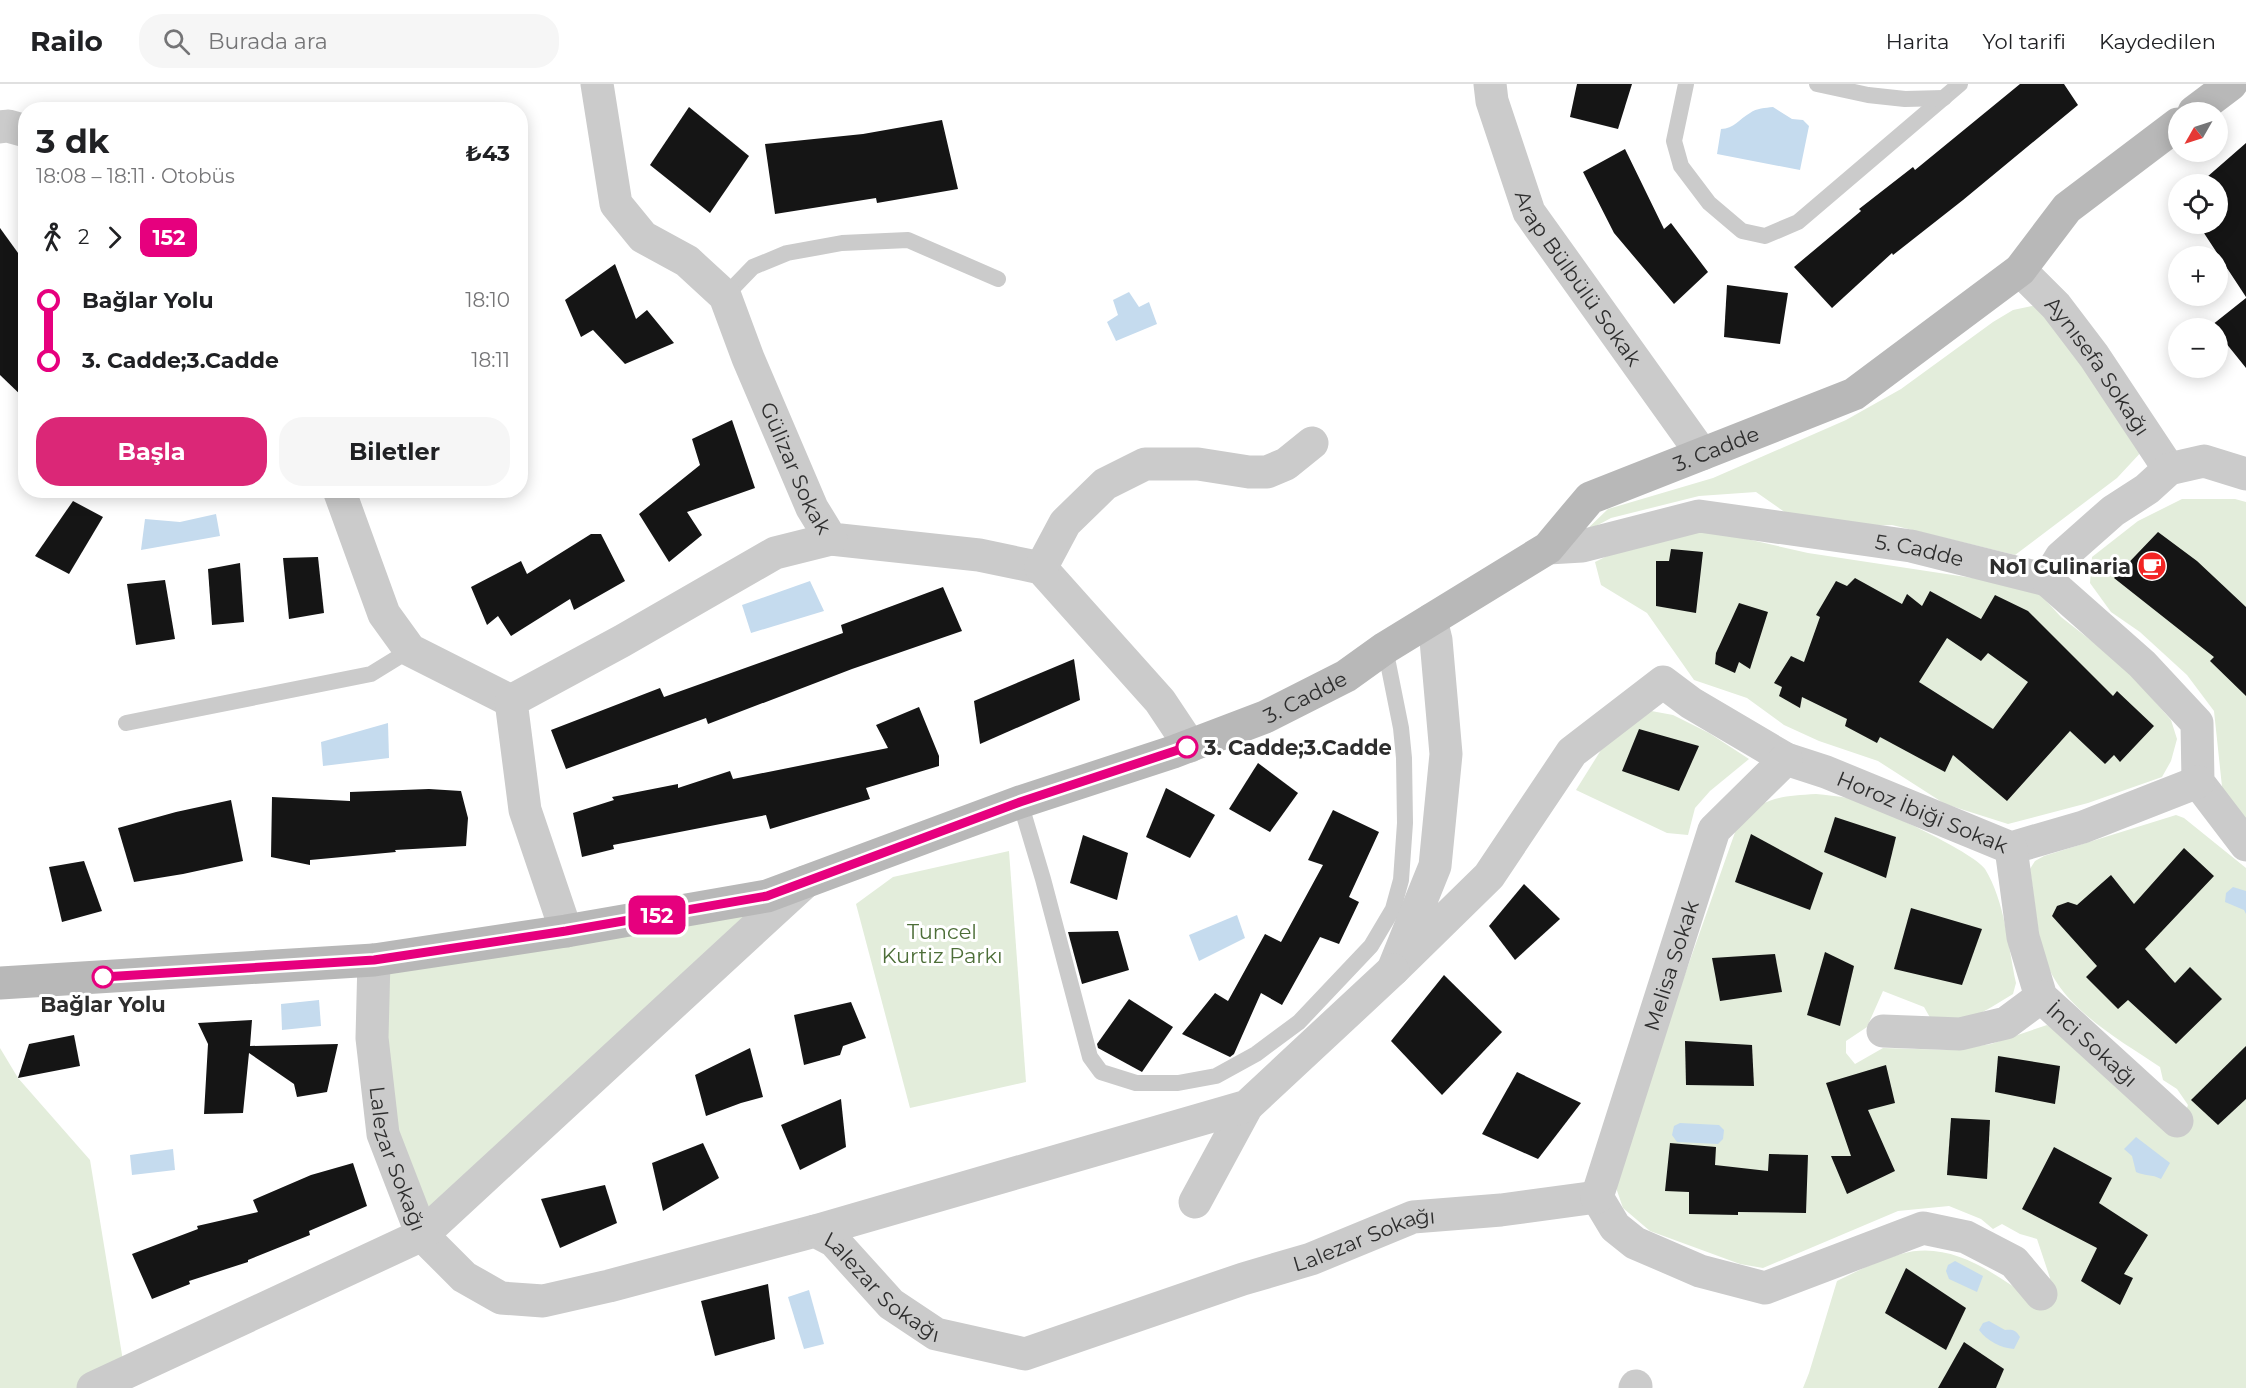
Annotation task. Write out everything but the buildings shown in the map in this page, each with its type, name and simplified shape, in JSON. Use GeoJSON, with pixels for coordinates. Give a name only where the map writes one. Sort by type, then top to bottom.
{"type":"FeatureCollection","features":[{"type":"Feature","properties":{"kind":"main road"},"geometry":{"type":"LineString","coordinates":[[2207,102],[2231,84]]}},
{"type":"Feature","properties":{"kind":"main road","name":"3. Cadde"},"geometry":{"type":"LineString","coordinates":[[0,983],[374,960],[566,931],[767,896],[1020,802],[1190,746],[1265,717],[1346,676],[1385,648],[1548,548],[1590,498],[1854,394],[2020,270],[2067,208],[2168,132]]}},
{"type":"Feature","properties":{"kind":"street","name":"Gülizar Sokak"},"geometry":{"type":"LineString","coordinates":[[597,84],[616,204],[643,237],[687,261],[725,296],[748,358],[812,508],[831,539],[979,555],[1041,568]]}},
{"type":"Feature","properties":{"kind":"street","name":"Arap Bülbülü Sokak"},"geometry":{"type":"LineString","coordinates":[[1490,84],[1492,101],[1529,212],[1702,454]]}},
{"type":"Feature","properties":{"kind":"street"},"geometry":{"type":"LineString","coordinates":[[0,127],[9,126],[18,129]]}},
{"type":"Feature","properties":{"kind":"street","name":"Aynısefa Sokağı"},"geometry":{"type":"LineString","coordinates":[[2020,270],[2056,306],[2094,356],[2169,469]]}},
{"type":"Feature","properties":{"kind":"street"},"geometry":{"type":"LineString","coordinates":[[1190,746],[1160,701],[1041,568],[1065,522],[1105,484],[1144,464],[1198,464],[1249,472],[1267,472],[1286,464],[1312,443]]}},
{"type":"Feature","properties":{"kind":"street"},"geometry":{"type":"LineString","coordinates":[[2246,474],[2204,461],[2169,469],[2147,489],[2113,511],[2061,557],[2046,580],[2142,664],[2198,723],[2198,782],[2246,845]]}},
{"type":"Feature","properties":{"kind":"street"},"geometry":{"type":"LineString","coordinates":[[342,498],[384,614],[410,650],[511,701]]}},
{"type":"Feature","properties":{"kind":"street","name":"5. Cadde"},"geometry":{"type":"LineString","coordinates":[[1548,548],[1582,546],[1699,516],[1911,546],[2046,580]]}},
{"type":"Feature","properties":{"kind":"street"},"geometry":{"type":"LineString","coordinates":[[511,701],[622,641],[775,553],[831,539]]}},
{"type":"Feature","properties":{"kind":"street"},"geometry":{"type":"LineString","coordinates":[[1195,1202],[1247,1106],[1393,970],[1435,866],[1446,754],[1436,640],[1431,620]]}},
{"type":"Feature","properties":{"kind":"street","name":"Horoz İbiği Sokak"},"geometry":{"type":"LineString","coordinates":[[1393,970],[1489,876],[1572,752],[1663,682],[1691,703],[1786,759],[1826,772],[2012,848],[2083,827],[2198,782]]}},
{"type":"Feature","properties":{"kind":"street"},"geometry":{"type":"LineString","coordinates":[[511,701],[525,810],[566,931]]}},
{"type":"Feature","properties":{"kind":"street","name":"Melisa Sokak"},"geometry":{"type":"LineString","coordinates":[[1597,1197],[1714,830],[1786,759]]}},
{"type":"Feature","properties":{"kind":"street","name":"İnci Sokağı"},"geometry":{"type":"LineString","coordinates":[[2012,848],[2023,937],[2041,998],[2177,1121]]}},
{"type":"Feature","properties":{"kind":"street"},"geometry":{"type":"LineString","coordinates":[[93,1388],[422,1235],[805,882]]}},
{"type":"Feature","properties":{"kind":"street","name":"Lalezar Sokağı"},"geometry":{"type":"LineString","coordinates":[[374,960],[372,1038],[383,1134],[422,1235],[464,1277],[501,1298],[543,1301],[609,1286],[815,1230],[834,1241],[891,1304],[936,1334],[1025,1354],[1311,1258],[1413,1217],[1502,1210],[1597,1197]]}},
{"type":"Feature","properties":{"kind":"street"},"geometry":{"type":"LineString","coordinates":[[1883,1031],[1960,1034],[2006,1023],[2041,998]]}},
{"type":"Feature","properties":{"kind":"street"},"geometry":{"type":"LineString","coordinates":[[815,1230],[1247,1106]]}},
{"type":"Feature","properties":{"kind":"street"},"geometry":{"type":"LineString","coordinates":[[1597,1197],[1615,1227],[1635,1243],[1700,1270],[1765,1288],[1923,1228],[1966,1237],[2014,1262],[2041,1294]]}},
{"type":"Feature","properties":{"kind":"lane"},"geometry":{"type":"LineString","coordinates":[[1686,84],[1674,141],[1681,166],[1709,203],[1742,231],[1766,236],[1798,222],[1960,84]]}},
{"type":"Feature","properties":{"kind":"lane"},"geometry":{"type":"LineString","coordinates":[[1817,84],[1868,95],[1905,99],[1944,98]]}},
{"type":"Feature","properties":{"kind":"lane"},"geometry":{"type":"LineString","coordinates":[[725,296],[753,267],[787,253],[842,243],[908,240],[998,279]]}},
{"type":"Feature","properties":{"kind":"lane"},"geometry":{"type":"LineString","coordinates":[[1020,802],[1043,879],[1090,1058],[1101,1072],[1136,1083],[1178,1083],[1216,1076],[1256,1054],[1299,1022],[1371,945],[1393,909],[1401,880],[1405,823],[1404,758],[1401,728],[1385,648]]}},
{"type":"Feature","properties":{"kind":"lane"},"geometry":{"type":"LineString","coordinates":[[126,723],[371,674],[410,650]]}},
{"type":"Feature","properties":{"kind":"green space"},"geometry":{"type":"Polygon","coordinates":[[[2032,306],[2046,308],[2144,449],[2117,478],[2015,555],[1892,525],[1840,527],[1786,513],[1756,492],[1699,496],[1611,518],[1583,533],[1608,509],[1713,478],[1846,420],[1901,389],[1993,322],[2013,310],[2032,306]]]}},
{"type":"Feature","properties":{"kind":"green space"},"geometry":{"type":"Polygon","coordinates":[[[2182,499],[2235,499],[2246,502],[2246,824],[2223,796],[2214,711],[2187,675],[2140,632],[2111,612],[2090,583],[2092,557],[2138,521],[2182,499]]]}},
{"type":"Feature","properties":{"kind":"green space"},"geometry":{"type":"Polygon","coordinates":[[[1707,530],[1808,553],[1999,582],[2040,594],[2061,617],[2125,667],[2171,720],[2177,739],[2171,761],[2162,777],[2088,803],[2008,824],[1945,804],[1878,761],[1819,741],[1784,725],[1747,698],[1694,680],[1647,613],[1601,585],[1595,562],[1645,537],[1707,530]]]}},
{"type":"Feature","properties":{"kind":"green space"},"geometry":{"type":"Polygon","coordinates":[[[1646,710],[1673,715],[1709,733],[1749,759],[1710,791],[1695,808],[1688,835],[1667,833],[1576,790],[1611,734],[1646,710]]]}},
{"type":"Feature","properties":{"kind":"green space"},"geometry":{"type":"Polygon","coordinates":[[[1816,794],[1848,798],[1878,809],[1921,829],[1977,861],[1985,869],[1997,896],[2005,924],[2016,983],[2013,994],[1985,1010],[1957,1023],[1936,1028],[1924,1007],[1883,991],[1867,1027],[1846,1041],[1846,1053],[1855,1064],[1883,1048],[1951,1050],[1991,1044],[2047,1025],[2185,1113],[2188,1105],[2177,1089],[2163,1080],[2160,1067],[2091,1019],[2061,989],[2050,971],[2043,952],[2030,869],[2035,861],[2044,856],[2176,815],[2184,818],[2246,868],[2246,1388],[1803,1388],[1837,1281],[1901,1254],[1938,1251],[1972,1262],[2035,1302],[2050,1278],[2037,1239],[2020,1234],[2002,1224],[1993,1229],[1981,1219],[1949,1206],[1898,1211],[1763,1268],[1740,1264],[1650,1231],[1623,1208],[1613,1179],[1739,821],[1757,807],[1774,799],[1816,794]]]}},
{"type":"Feature","properties":{"kind":"green space","name":"Tuncel Kurtiz Parkı"},"geometry":{"type":"Polygon","coordinates":[[[1009,851],[1026,1082],[910,1108],[856,904],[893,877],[1009,851]]]}},
{"type":"Feature","properties":{"kind":"green space"},"geometry":{"type":"Polygon","coordinates":[[[767,896],[422,1235],[383,1134],[374,960],[767,896]]]}},
{"type":"Feature","properties":{"kind":"green space"},"geometry":{"type":"Polygon","coordinates":[[[0,1048],[18,1078],[90,1160],[125,1373],[93,1388],[0,1388],[0,1048]]]}},
{"type":"Feature","properties":{"kind":"water"},"geometry":{"type":"Polygon","coordinates":[[[1773,107],[1792,119],[1803,120],[1809,126],[1800,170],[1717,154],[1721,129],[1733,126],[1755,110],[1773,107]]]}},
{"type":"Feature","properties":{"kind":"water"},"geometry":{"type":"Polygon","coordinates":[[[1129,292],[1139,307],[1149,302],[1157,324],[1116,341],[1107,322],[1118,315],[1113,300],[1129,292]]]}},
{"type":"Feature","properties":{"kind":"water"},"geometry":{"type":"Polygon","coordinates":[[[216,514],[220,536],[141,550],[145,519],[180,522],[216,514]]]}},
{"type":"Feature","properties":{"kind":"water"},"geometry":{"type":"Polygon","coordinates":[[[810,581],[824,611],[751,633],[742,605],[810,581]]]}},
{"type":"Feature","properties":{"kind":"water"},"geometry":{"type":"Polygon","coordinates":[[[388,723],[389,758],[323,766],[321,742],[388,723]]]}},
{"type":"Feature","properties":{"kind":"water"},"geometry":{"type":"Polygon","coordinates":[[[2233,887],[2246,891],[2246,914],[2244,910],[2225,902],[2226,893],[2233,887]]]}},
{"type":"Feature","properties":{"kind":"water"},"geometry":{"type":"Polygon","coordinates":[[[1237,915],[1245,938],[1199,961],[1189,935],[1237,915]]]}},
{"type":"Feature","properties":{"kind":"water"},"geometry":{"type":"Polygon","coordinates":[[[319,1000],[321,1026],[282,1030],[281,1004],[319,1000]]]}},
{"type":"Feature","properties":{"kind":"water"},"geometry":{"type":"Polygon","coordinates":[[[1680,1123],[1719,1125],[1724,1130],[1723,1139],[1718,1144],[1677,1142],[1672,1135],[1674,1126],[1680,1123]]]}},
{"type":"Feature","properties":{"kind":"water"},"geometry":{"type":"Polygon","coordinates":[[[2136,1137],[2170,1163],[2161,1179],[2136,1172],[2132,1156],[2124,1149],[2136,1137]]]}},
{"type":"Feature","properties":{"kind":"water"},"geometry":{"type":"Polygon","coordinates":[[[173,1149],[175,1170],[132,1175],[130,1155],[173,1149]]]}},
{"type":"Feature","properties":{"kind":"water"},"geometry":{"type":"Polygon","coordinates":[[[1955,1261],[1983,1276],[1977,1292],[1949,1279],[1946,1271],[1948,1265],[1955,1261]]]}},
{"type":"Feature","properties":{"kind":"water"},"geometry":{"type":"Polygon","coordinates":[[[809,1290],[824,1344],[804,1349],[788,1297],[809,1290]]]}},
{"type":"Feature","properties":{"kind":"water"},"geometry":{"type":"Polygon","coordinates":[[[1989,1321],[2005,1330],[2017,1333],[2020,1337],[2014,1349],[1995,1343],[1982,1334],[1979,1330],[1983,1323],[1989,1321]]]}},
{"type":"Feature","properties":{"kind":"bus line","name":"152"},"geometry":{"type":"LineString","coordinates":[[103,977],[374,960],[566,931],[767,896],[1020,802],[1187,747]]}},
{"type":"Feature","properties":{"kind":"place","name":"No1 Culinaria"},"geometry":{"type":"Point","coordinates":[2152,566]}},
{"type":"Feature","properties":{"kind":"place","name":"3. Cadde;3.Cadde"},"geometry":{"type":"Point","coordinates":[1187,747]}},
{"type":"Feature","properties":{"kind":"place","name":"Bağlar Yolu"},"geometry":{"type":"Point","coordinates":[103,977]}}]}
